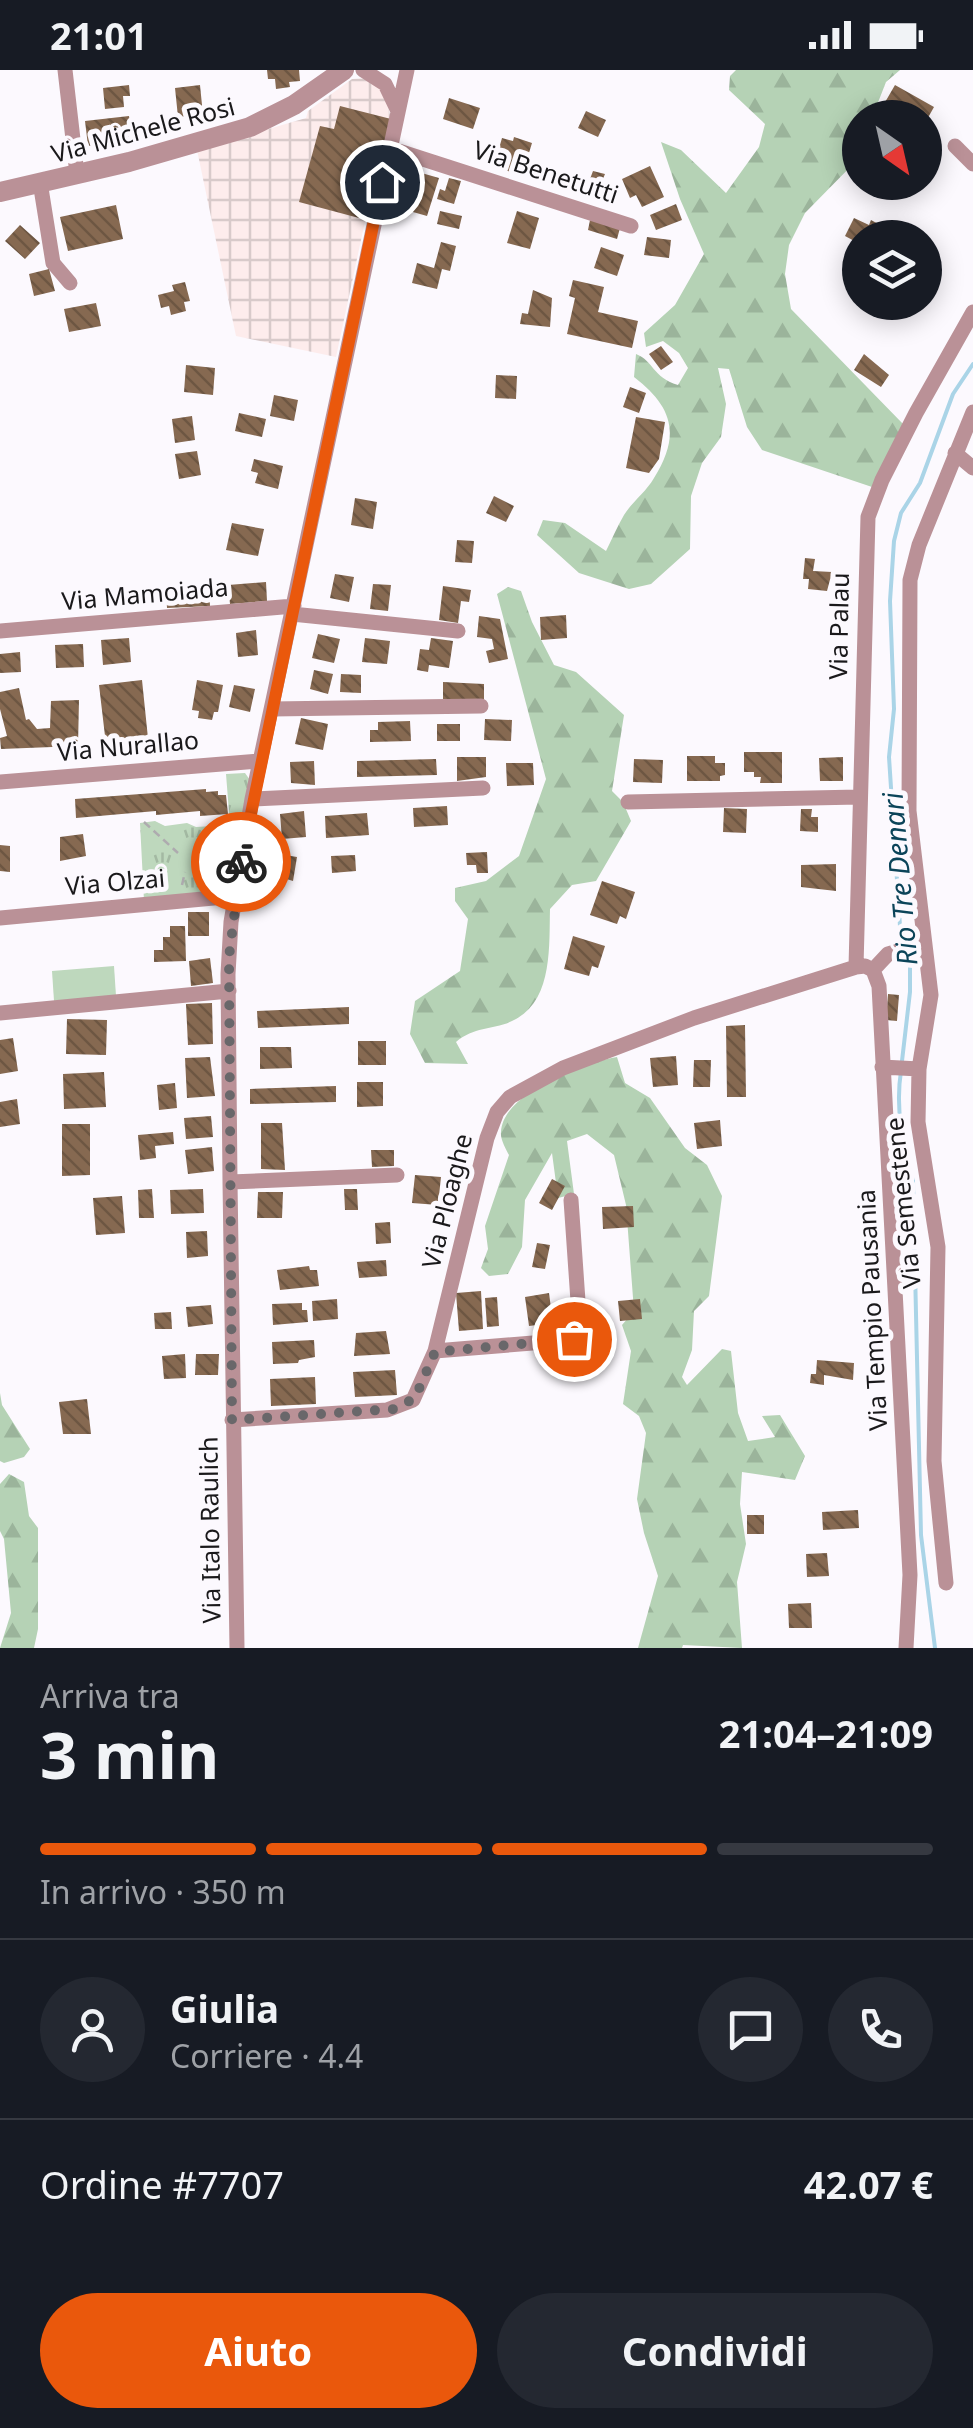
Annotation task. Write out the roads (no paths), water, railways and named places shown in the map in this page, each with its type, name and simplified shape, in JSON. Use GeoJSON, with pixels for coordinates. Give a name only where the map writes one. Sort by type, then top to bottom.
{"type":"FeatureCollection","features":[{"type":"Feature","properties":{"kind":"street"},"geometry":{"type":"LineString","coordinates":[[65,70],[77,174]]}},
{"type":"Feature","properties":{"kind":"street","name":"Via Michele Rosi"},"geometry":{"type":"LineString","coordinates":[[0,192],[261,123],[344,70]]}},
{"type":"Feature","properties":{"kind":"street"},"geometry":{"type":"LineString","coordinates":[[364,70],[385,84],[397,108]]}},
{"type":"Feature","properties":{"kind":"street","name":"Via Italo Raulich"},"geometry":{"type":"LineString","coordinates":[[237,1648],[228,991],[235,896],[260,761],[407,70]]}},
{"type":"Feature","properties":{"kind":"street"},"geometry":{"type":"LineString","coordinates":[[955,146],[973,164]]}},
{"type":"Feature","properties":{"kind":"street","name":"Via Benetutti"},"geometry":{"type":"LineString","coordinates":[[389,148],[630,226]]}},
{"type":"Feature","properties":{"kind":"street"},"geometry":{"type":"LineString","coordinates":[[40,182],[53,263],[70,284]]}},
{"type":"Feature","properties":{"kind":"street","name":"Via Palau"},"geometry":{"type":"LineString","coordinates":[[856,967],[868,516],[908,430],[973,312]]}},
{"type":"Feature","properties":{"kind":"street","name":"Via Semestene"},"geometry":{"type":"LineString","coordinates":[[946,1582],[934,1461],[938,1246],[918,1122],[920,1068],[930,995],[909,811],[910,580],[918,545],[973,412]]}},
{"type":"Feature","properties":{"kind":"street"},"geometry":{"type":"LineString","coordinates":[[955,453],[973,468]]}},
{"type":"Feature","properties":{"kind":"street","name":"Via Mamoiada"},"geometry":{"type":"LineString","coordinates":[[0,631],[293,610],[458,631]]}},
{"type":"Feature","properties":{"kind":"street"},"geometry":{"type":"LineString","coordinates":[[272,708],[481,706]]}},
{"type":"Feature","properties":{"kind":"street","name":"Via Nurallao"},"geometry":{"type":"LineString","coordinates":[[0,782],[260,761]]}},
{"type":"Feature","properties":{"kind":"street"},"geometry":{"type":"LineString","coordinates":[[252,800],[483,788]]}},
{"type":"Feature","properties":{"kind":"street"},"geometry":{"type":"LineString","coordinates":[[628,802],[859,797]]}},
{"type":"Feature","properties":{"kind":"street","name":"Via Olzai"},"geometry":{"type":"LineString","coordinates":[[0,918],[235,896]]}},
{"type":"Feature","properties":{"kind":"street"},"geometry":{"type":"LineString","coordinates":[[874,970],[888,954],[922,944]]}},
{"type":"Feature","properties":{"kind":"street","name":"Via Ploaghe"},"geometry":{"type":"LineString","coordinates":[[232,1420],[402,1407],[415,1398],[435,1352],[487,1138],[497,1112],[510,1097],[563,1068],[643,1036],[856,967],[874,970]]}},
{"type":"Feature","properties":{"kind":"street","name":"Via Tempio Pausania"},"geometry":{"type":"LineString","coordinates":[[874,970],[879,986],[909,1555],[906,1648]]}},
{"type":"Feature","properties":{"kind":"street"},"geometry":{"type":"LineString","coordinates":[[0,1013],[228,991]]}},
{"type":"Feature","properties":{"kind":"street"},"geometry":{"type":"LineString","coordinates":[[882,1067],[920,1068]]}},
{"type":"Feature","properties":{"kind":"street"},"geometry":{"type":"LineString","coordinates":[[230,1182],[397,1175]]}},
{"type":"Feature","properties":{"kind":"street"},"geometry":{"type":"LineString","coordinates":[[435,1352],[577,1336],[580,1330],[571,1200]]}},
{"type":"Feature","properties":{"kind":"waterway","name":"Rio Tre Denari"},"geometry":{"type":"LineString","coordinates":[[906,943],[900,926],[889,757],[894,709],[890,601],[894,541],[901,513],[920,483],[953,394],[973,364]]}},
{"type":"Feature","properties":{"kind":"waterway","name":"Rio Tre Denari"},"geometry":{"type":"LineString","coordinates":[[902,1061],[910,952]]}},
{"type":"Feature","properties":{"kind":"waterway","name":"Rio Tre Denari"},"geometry":{"type":"LineString","coordinates":[[901,1071],[901,1127],[913,1181],[921,1535],[935,1648]]}}]}
